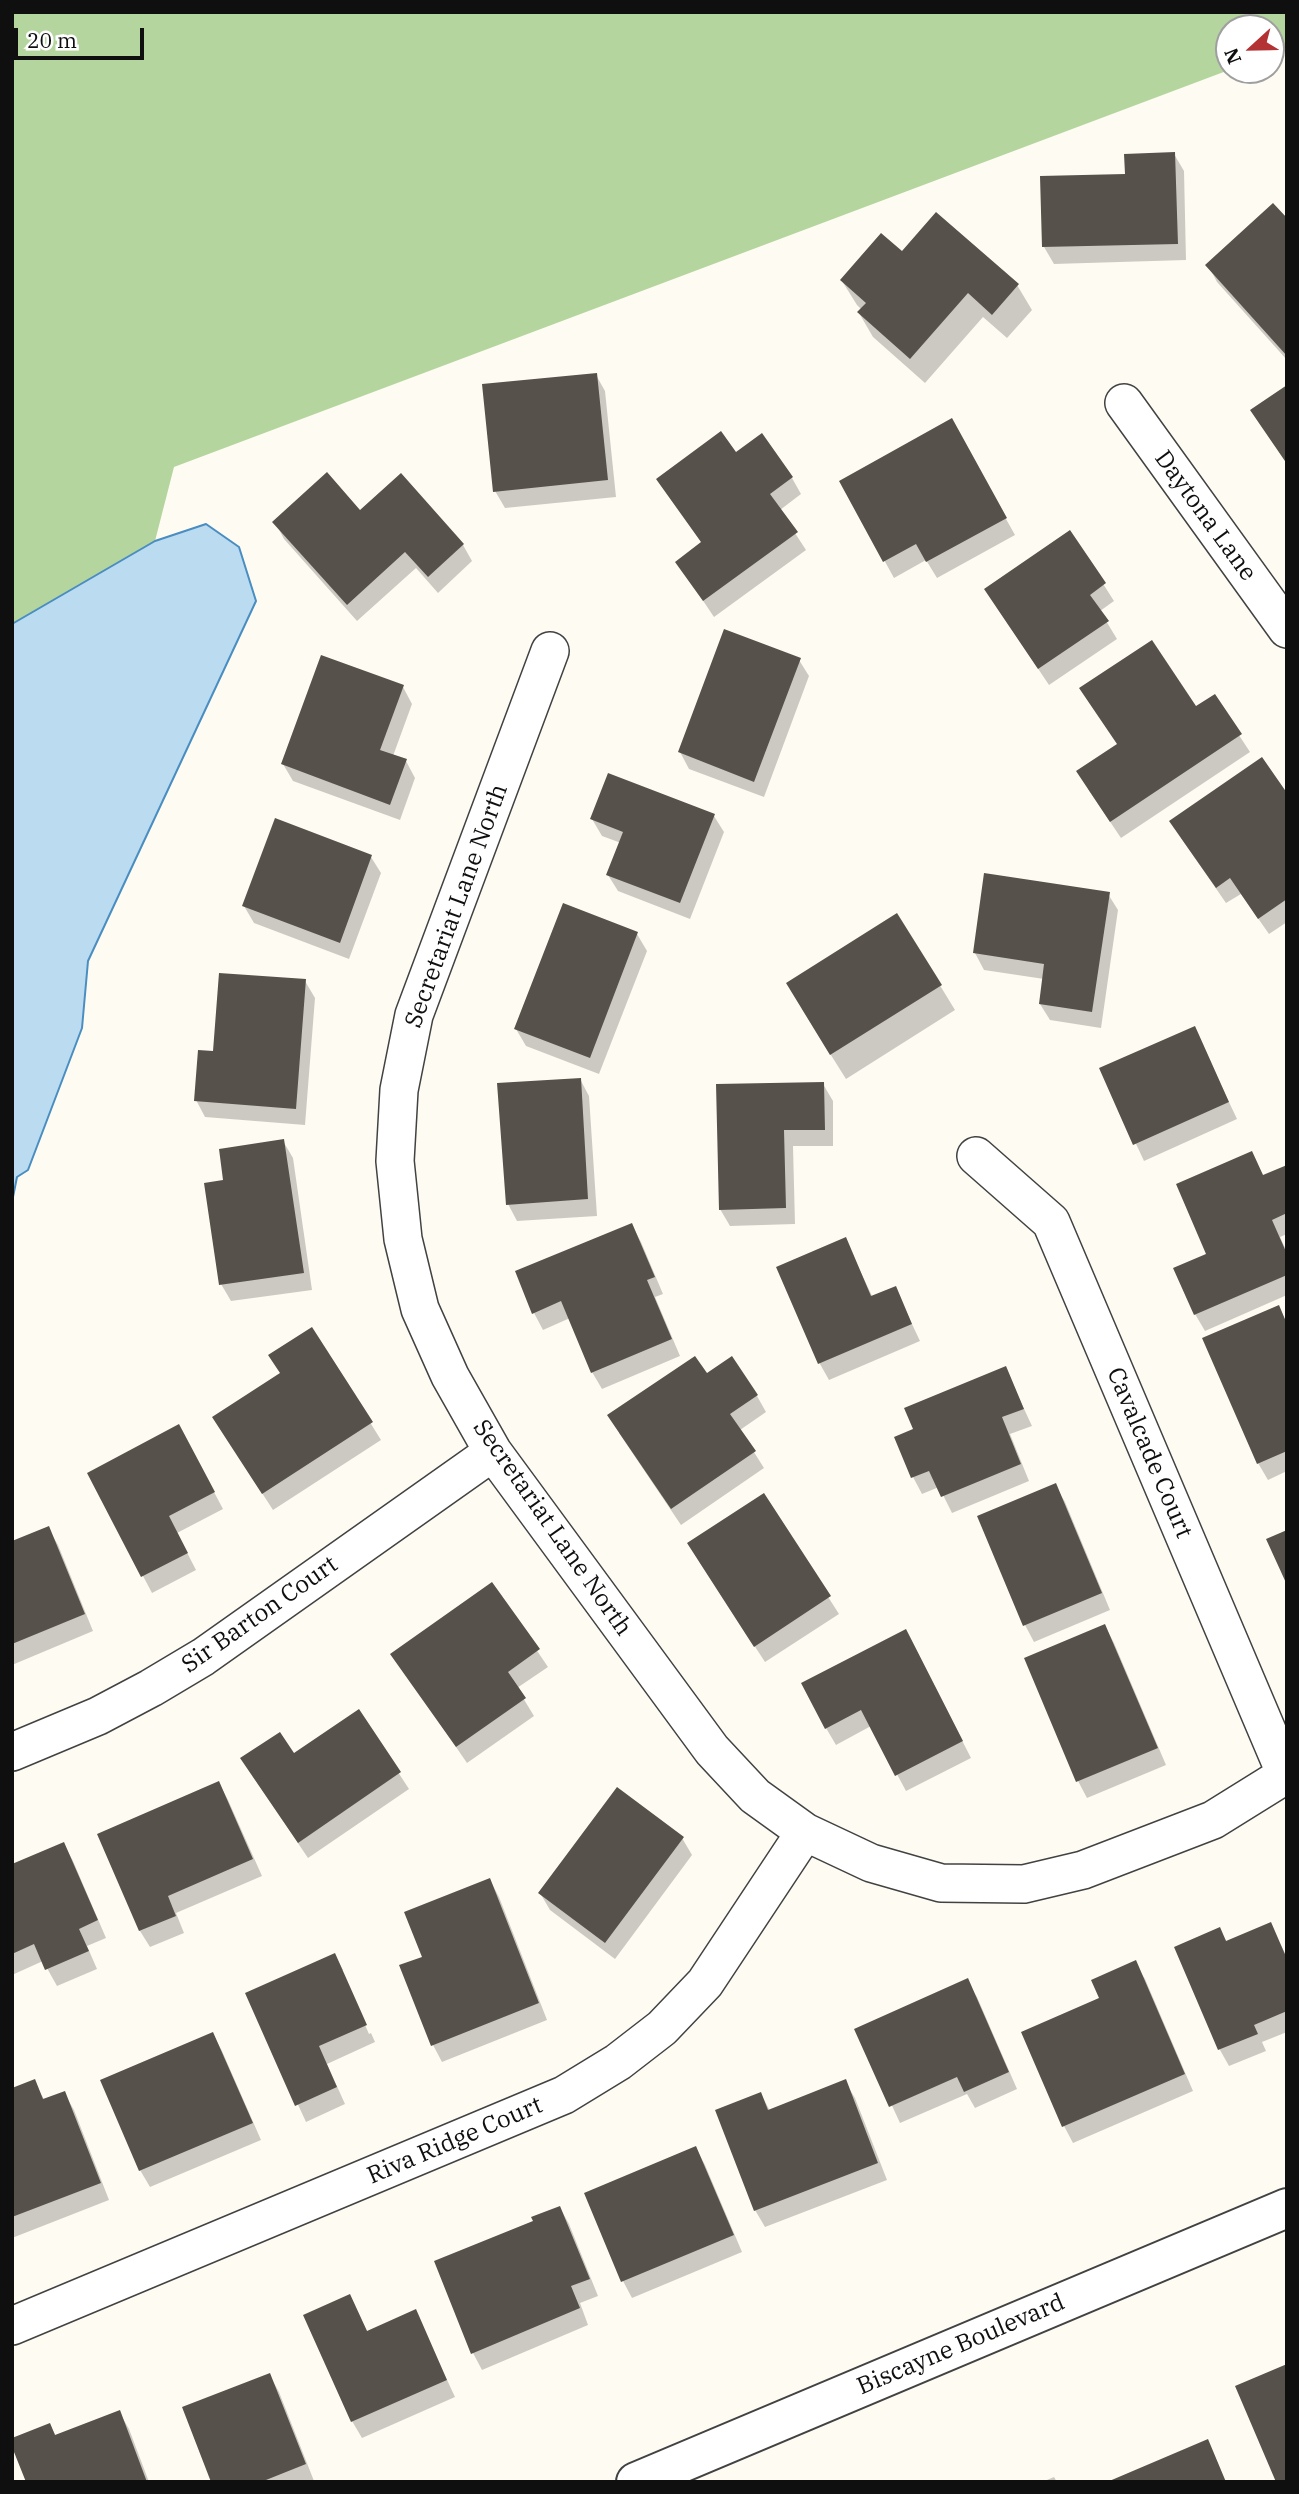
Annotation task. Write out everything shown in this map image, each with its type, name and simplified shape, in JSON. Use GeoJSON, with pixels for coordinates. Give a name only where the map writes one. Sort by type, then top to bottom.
{"type":"FeatureCollection","features":[{"type":"Feature","properties":{"kind":"street","name":"Daytona Lane"},"geometry":{"type":"LineString","coordinates":[[1124,403],[1287,629]]}},
{"type":"Feature","properties":{"kind":"street","name":"Secretariat Lane North"},"geometry":{"type":"LineString","coordinates":[[550,652],[414,1015],[400,1090],[395,1161],[403,1239],[420,1309],[450,1376],[493,1452],[712,1751],[755,1796],[805,1832],[871,1863],[941,1883],[1024,1884],[1083,1870],[1213,1821],[1286,1775]]}},
{"type":"Feature","properties":{"kind":"street","name":"Cavalcade Court"},"geometry":{"type":"LineString","coordinates":[[976,1156],[1051,1222],[1286,1775]]}},
{"type":"Feature","properties":{"kind":"street","name":"Sir Barton Court"},"geometry":{"type":"LineString","coordinates":[[12,1752],[98,1716],[204,1657],[493,1452]]}},
{"type":"Feature","properties":{"kind":"street","name":"Riva Ridge Court"},"geometry":{"type":"LineString","coordinates":[[12,2326],[564,2095],[618,2062],[662,2028],[705,1983],[805,1832]]}},
{"type":"Feature","properties":{"kind":"street","name":"Biscayne Boulevard"},"geometry":{"type":"LineString","coordinates":[[636,2482],[1287,2208]]}},
{"type":"Feature","properties":{"kind":"green space"},"geometry":{"type":"Polygon","coordinates":[[[12,12],[1287,12],[1287,48],[1285,49],[1285,14],[1215,14],[1215,75],[174,467],[155,541],[12,624],[12,12]]]}},
{"type":"Feature","properties":{"kind":"water"},"geometry":{"type":"Polygon","coordinates":[[[206,524],[239,547],[256,601],[88,961],[82,1028],[28,1170],[17,1177],[12,1202],[12,624],[155,541],[206,524]]]}},
{"type":"Feature","properties":{"kind":"building"},"geometry":{"type":"Polygon","coordinates":[[[1175,152],[1178,244],[1042,247],[1040,176],[1125,174],[1124,154],[1175,152]]]}},
{"type":"Feature","properties":{"kind":"building"},"geometry":{"type":"Polygon","coordinates":[[[1273,203],[1287,218],[1287,356],[1205,265],[1273,203]]]}},
{"type":"Feature","properties":{"kind":"building"},"geometry":{"type":"Polygon","coordinates":[[[936,212],[1019,284],[992,315],[968,293],[910,359],[857,312],[866,303],[840,280],[881,233],[902,251],[936,212]]]}},
{"type":"Feature","properties":{"kind":"building"},"geometry":{"type":"Polygon","coordinates":[[[597,373],[608,480],[493,492],[482,384],[597,373]]]}},
{"type":"Feature","properties":{"kind":"building"},"geometry":{"type":"Polygon","coordinates":[[[1287,385],[1287,464],[1250,410],[1287,385]]]}},
{"type":"Feature","properties":{"kind":"building"},"geometry":{"type":"Polygon","coordinates":[[[952,418],[1007,518],[926,562],[916,544],[883,562],[839,481],[952,418]]]}},
{"type":"Feature","properties":{"kind":"building"},"geometry":{"type":"Polygon","coordinates":[[[721,431],[736,452],[762,433],[793,477],[770,494],[798,532],[703,601],[675,562],[701,542],[656,479],[721,431]]]}},
{"type":"Feature","properties":{"kind":"building"},"geometry":{"type":"Polygon","coordinates":[[[327,472],[360,510],[401,473],[464,544],[428,577],[405,552],[347,605],[272,522],[327,472]]]}},
{"type":"Feature","properties":{"kind":"building"},"geometry":{"type":"Polygon","coordinates":[[[1070,530],[1106,583],[1090,595],[1109,621],[1038,669],[984,589],[1070,530]]]}},
{"type":"Feature","properties":{"kind":"building"},"geometry":{"type":"Polygon","coordinates":[[[724,629],[801,658],[754,782],[678,752],[724,629]]]}},
{"type":"Feature","properties":{"kind":"building"},"geometry":{"type":"Polygon","coordinates":[[[1152,640],[1196,706],[1215,694],[1242,734],[1110,822],[1076,771],[1117,744],[1079,688],[1152,640]]]}},
{"type":"Feature","properties":{"kind":"building"},"geometry":{"type":"Polygon","coordinates":[[[321,655],[404,685],[380,750],[407,759],[390,805],[281,764],[321,655]]]}},
{"type":"Feature","properties":{"kind":"building"},"geometry":{"type":"Polygon","coordinates":[[[1262,757],[1287,793],[1287,899],[1258,919],[1230,878],[1216,888],[1169,821],[1262,757]]]}},
{"type":"Feature","properties":{"kind":"building"},"geometry":{"type":"Polygon","coordinates":[[[608,773],[715,814],[680,903],[606,875],[623,832],[590,819],[608,773]]]}},
{"type":"Feature","properties":{"kind":"building"},"geometry":{"type":"Polygon","coordinates":[[[275,818],[372,855],[340,943],[242,906],[275,818]]]}},
{"type":"Feature","properties":{"kind":"building"},"geometry":{"type":"Polygon","coordinates":[[[984,873],[1110,892],[1092,1012],[1039,1004],[1044,964],[973,953],[984,873]]]}},
{"type":"Feature","properties":{"kind":"building"},"geometry":{"type":"Polygon","coordinates":[[[563,903],[638,932],[590,1058],[514,1029],[563,903]]]}},
{"type":"Feature","properties":{"kind":"building"},"geometry":{"type":"Polygon","coordinates":[[[897,913],[942,985],[830,1055],[786,983],[897,913]]]}},
{"type":"Feature","properties":{"kind":"building"},"geometry":{"type":"Polygon","coordinates":[[[219,973],[306,979],[296,1109],[194,1101],[198,1050],[213,1051],[219,973]]]}},
{"type":"Feature","properties":{"kind":"building"},"geometry":{"type":"Polygon","coordinates":[[[1195,1026],[1229,1102],[1133,1145],[1099,1068],[1195,1026]]]}},
{"type":"Feature","properties":{"kind":"building"},"geometry":{"type":"Polygon","coordinates":[[[581,1078],[588,1199],[506,1205],[497,1083],[581,1078]]]}},
{"type":"Feature","properties":{"kind":"building"},"geometry":{"type":"Polygon","coordinates":[[[824,1082],[825,1130],[784,1130],[786,1208],[719,1210],[716,1084],[824,1082]]]}},
{"type":"Feature","properties":{"kind":"building"},"geometry":{"type":"Polygon","coordinates":[[[284,1139],[304,1273],[219,1285],[204,1183],[223,1180],[219,1149],[284,1139]]]}},
{"type":"Feature","properties":{"kind":"building"},"geometry":{"type":"Polygon","coordinates":[[[1252,1151],[1263,1175],[1287,1165],[1287,1213],[1272,1220],[1287,1254],[1287,1275],[1194,1315],[1173,1268],[1206,1254],[1176,1184],[1252,1151]]]}},
{"type":"Feature","properties":{"kind":"building"},"geometry":{"type":"Polygon","coordinates":[[[632,1223],[655,1277],[647,1280],[672,1339],[591,1373],[561,1301],[532,1314],[515,1271],[632,1223]]]}},
{"type":"Feature","properties":{"kind":"building"},"geometry":{"type":"Polygon","coordinates":[[[846,1237],[871,1296],[896,1286],[912,1324],[818,1364],[776,1267],[846,1237]]]}},
{"type":"Feature","properties":{"kind":"building"},"geometry":{"type":"Polygon","coordinates":[[[1279,1305],[1287,1324],[1287,1451],[1257,1464],[1202,1338],[1279,1305]]]}},
{"type":"Feature","properties":{"kind":"building"},"geometry":{"type":"Polygon","coordinates":[[[312,1327],[373,1422],[262,1494],[212,1417],[280,1373],[268,1355],[312,1327]]]}},
{"type":"Feature","properties":{"kind":"building"},"geometry":{"type":"Polygon","coordinates":[[[695,1356],[707,1373],[732,1356],[758,1395],[730,1414],[756,1451],[671,1509],[607,1415],[695,1356]]]}},
{"type":"Feature","properties":{"kind":"building"},"geometry":{"type":"Polygon","coordinates":[[[1006,1366],[1024,1409],[1002,1417],[1021,1464],[941,1497],[929,1471],[911,1478],[894,1437],[913,1429],[904,1408],[1006,1366]]]}},
{"type":"Feature","properties":{"kind":"building"},"geometry":{"type":"Polygon","coordinates":[[[179,1424],[215,1492],[169,1516],[188,1553],[141,1577],[87,1473],[179,1424]]]}},
{"type":"Feature","properties":{"kind":"building"},"geometry":{"type":"Polygon","coordinates":[[[1056,1483],[1102,1593],[1023,1626],[977,1516],[1056,1483]]]}},
{"type":"Feature","properties":{"kind":"building"},"geometry":{"type":"Polygon","coordinates":[[[764,1493],[831,1596],[754,1647],[687,1543],[764,1493]]]}},
{"type":"Feature","properties":{"kind":"building"},"geometry":{"type":"Polygon","coordinates":[[[49,1526],[85,1614],[12,1644],[12,1541],[49,1526]]]}},
{"type":"Feature","properties":{"kind":"building"},"geometry":{"type":"Polygon","coordinates":[[[1287,1530],[1287,1585],[1266,1539],[1287,1530]]]}},
{"type":"Feature","properties":{"kind":"building"},"geometry":{"type":"Polygon","coordinates":[[[492,1582],[540,1649],[508,1672],[526,1698],[456,1747],[390,1654],[492,1582]]]}},
{"type":"Feature","properties":{"kind":"building"},"geometry":{"type":"Polygon","coordinates":[[[1105,1624],[1158,1748],[1076,1782],[1024,1658],[1105,1624]]]}},
{"type":"Feature","properties":{"kind":"building"},"geometry":{"type":"Polygon","coordinates":[[[906,1629],[963,1741],[895,1776],[861,1710],[825,1729],[801,1683],[906,1629]]]}},
{"type":"Feature","properties":{"kind":"building"},"geometry":{"type":"Polygon","coordinates":[[[359,1709],[401,1772],[298,1843],[240,1758],[280,1732],[294,1753],[359,1709]]]}},
{"type":"Feature","properties":{"kind":"building"},"geometry":{"type":"Polygon","coordinates":[[[219,1781],[253,1859],[168,1896],[176,1916],[139,1931],[97,1834],[219,1781]]]}},
{"type":"Feature","properties":{"kind":"building"},"geometry":{"type":"Polygon","coordinates":[[[617,1787],[684,1837],[605,1943],[538,1893],[617,1787]]]}},
{"type":"Feature","properties":{"kind":"building"},"geometry":{"type":"Polygon","coordinates":[[[64,1842],[98,1920],[79,1929],[89,1951],[45,1970],[34,1944],[12,1954],[12,1864],[64,1842]]]}},
{"type":"Feature","properties":{"kind":"building"},"geometry":{"type":"Polygon","coordinates":[[[490,1878],[539,2003],[431,2046],[399,1965],[422,1957],[404,1912],[490,1878]]]}},
{"type":"Feature","properties":{"kind":"building"},"geometry":{"type":"Polygon","coordinates":[[[1271,1922],[1287,1959],[1287,2011],[1254,2025],[1258,2034],[1218,2050],[1174,1947],[1220,1927],[1226,1941],[1271,1922]]]}},
{"type":"Feature","properties":{"kind":"building"},"geometry":{"type":"Polygon","coordinates":[[[335,1953],[367,2025],[319,2046],[337,2087],[295,2106],[245,1993],[335,1953]]]}},
{"type":"Feature","properties":{"kind":"building"},"geometry":{"type":"Polygon","coordinates":[[[1136,1960],[1185,2074],[1062,2127],[1021,2032],[1099,1998],[1091,1980],[1136,1960]]]}},
{"type":"Feature","properties":{"kind":"building"},"geometry":{"type":"Polygon","coordinates":[[[968,1978],[1009,2072],[964,2092],[957,2077],[889,2107],[854,2029],[968,1978]]]}},
{"type":"Feature","properties":{"kind":"building"},"geometry":{"type":"Polygon","coordinates":[[[213,2032],[253,2123],[139,2171],[100,2080],[213,2032]]]}},
{"type":"Feature","properties":{"kind":"building"},"geometry":{"type":"Polygon","coordinates":[[[35,2079],[43,2099],[65,2091],[101,2183],[12,2217],[12,2088],[35,2079]]]}},
{"type":"Feature","properties":{"kind":"building"},"geometry":{"type":"Polygon","coordinates":[[[846,2079],[878,2163],[754,2211],[715,2110],[761,2092],[768,2110],[846,2079]]]}},
{"type":"Feature","properties":{"kind":"building"},"geometry":{"type":"Polygon","coordinates":[[[696,2146],[734,2235],[621,2282],[584,2193],[696,2146]]]}},
{"type":"Feature","properties":{"kind":"building"},"geometry":{"type":"Polygon","coordinates":[[[560,2206],[590,2279],[571,2286],[580,2308],[471,2354],[434,2261],[533,2221],[531,2217],[560,2206]]]}},
{"type":"Feature","properties":{"kind":"building"},"geometry":{"type":"Polygon","coordinates":[[[350,2294],[367,2331],[416,2309],[447,2380],[351,2422],[303,2315],[350,2294]]]}},
{"type":"Feature","properties":{"kind":"building"},"geometry":{"type":"Polygon","coordinates":[[[1287,2364],[1287,2482],[1276,2482],[1235,2386],[1287,2364]]]}},
{"type":"Feature","properties":{"kind":"building"},"geometry":{"type":"Polygon","coordinates":[[[270,2373],[306,2464],[261,2482],[211,2482],[182,2407],[270,2373]]]}},
{"type":"Feature","properties":{"kind":"building"},"geometry":{"type":"Polygon","coordinates":[[[120,2410],[147,2482],[26,2482],[12,2447],[12,2438],[50,2423],[55,2435],[120,2410]]]}},
{"type":"Feature","properties":{"kind":"building"},"geometry":{"type":"Polygon","coordinates":[[[1208,2439],[1226,2482],[1107,2482],[1208,2439]]]}}]}
